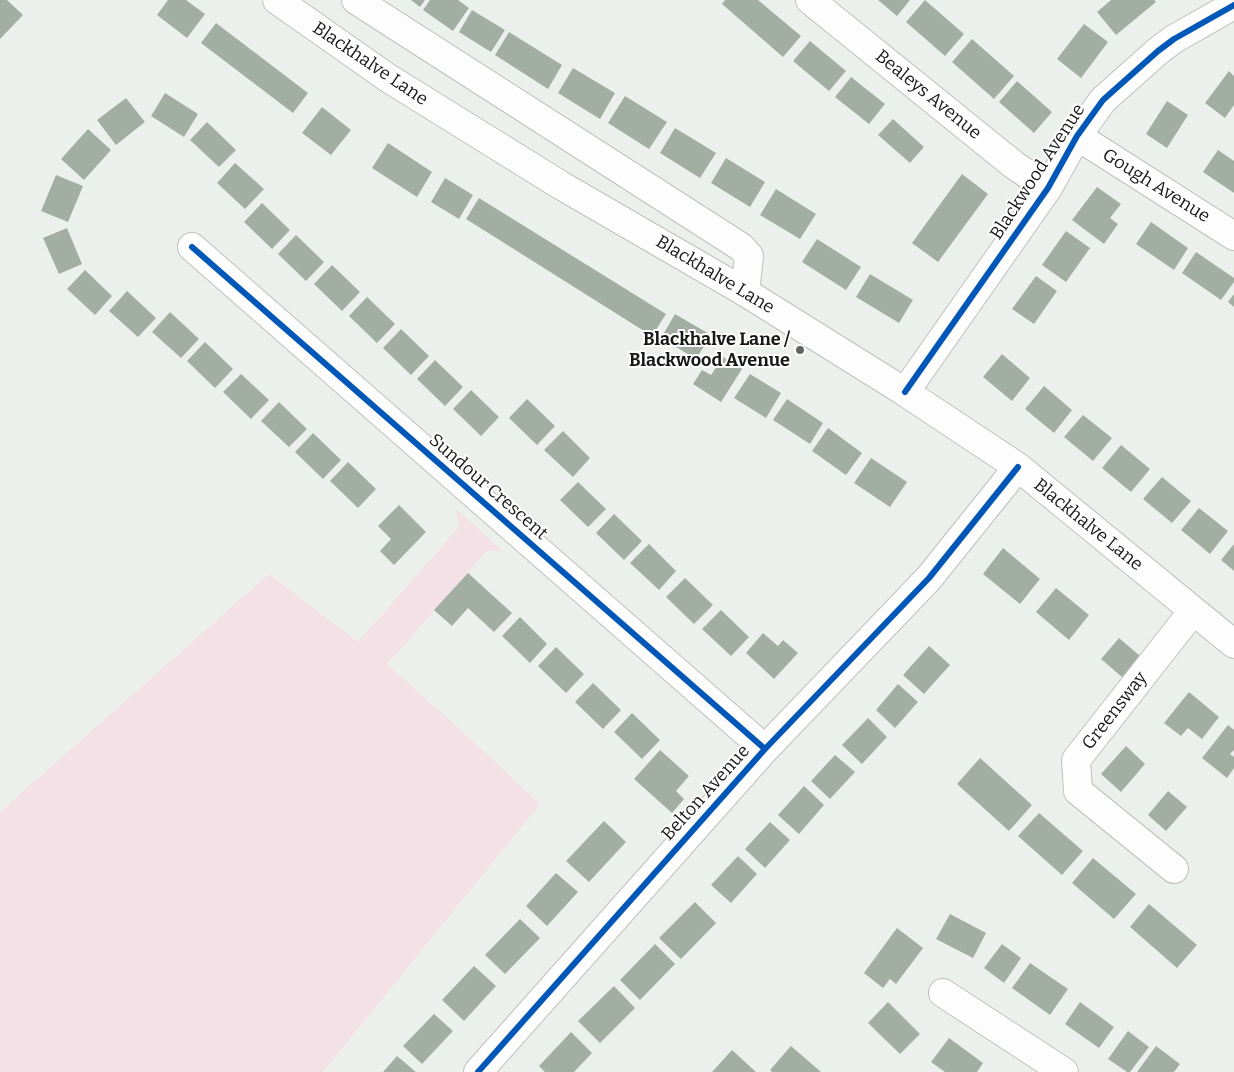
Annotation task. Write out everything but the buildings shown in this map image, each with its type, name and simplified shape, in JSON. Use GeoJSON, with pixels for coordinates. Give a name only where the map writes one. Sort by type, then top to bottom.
{"type":"FeatureCollection","features":[{"type":"Feature","properties":{"kind":"street","name":"Blackhalve Lane"},"geometry":{"type":"LineString","coordinates":[[277,0],[388,78],[562,186],[745,292],[905,392],[1018,468],[1234,644]]}},
{"type":"Feature","properties":{"kind":"street"},"geometry":{"type":"LineString","coordinates":[[356,0],[741,247],[749,256],[745,292]]}},
{"type":"Feature","properties":{"kind":"street","name":"Bealeys Avenue"},"geometry":{"type":"LineString","coordinates":[[810,0],[1014,165],[1048,188]]}},
{"type":"Feature","properties":{"kind":"street","name":"Blackwood Avenue"},"geometry":{"type":"LineString","coordinates":[[905,392],[1048,188],[1077,136],[1103,100],[1174,39],[1234,5]]}},
{"type":"Feature","properties":{"kind":"street","name":"Gough Avenue"},"geometry":{"type":"LineString","coordinates":[[1077,136],[1234,236]]}},
{"type":"Feature","properties":{"kind":"street","name":"Sundour Crescent"},"geometry":{"type":"LineString","coordinates":[[192,248],[765,749]]}},
{"type":"Feature","properties":{"kind":"street","name":"Belton Avenue"},"geometry":{"type":"LineString","coordinates":[[478,1072],[765,749],[929,578],[1018,468]]}},
{"type":"Feature","properties":{"kind":"street","name":"Greensway"},"geometry":{"type":"LineString","coordinates":[[1174,869],[1078,791],[1076,760],[1193,611]]}},
{"type":"Feature","properties":{"kind":"street"},"geometry":{"type":"LineString","coordinates":[[943,993],[1064,1072]]}},
{"type":"Feature","properties":{"kind":"shaded area"},"geometry":{"type":"Polygon","coordinates":[[[456,509],[503,551],[487,551],[387,664],[540,804],[323,1072],[0,1072],[0,812],[269,574],[358,642],[459,527],[456,509]]]}},
{"type":"Feature","properties":{"kind":"cycle path"},"geometry":{"type":"LineString","coordinates":[[905,392],[1048,188],[1077,136],[1103,100],[1174,39],[1234,5]]}},
{"type":"Feature","properties":{"kind":"cycle path"},"geometry":{"type":"LineString","coordinates":[[192,247],[765,749]]}},
{"type":"Feature","properties":{"kind":"cycle path"},"geometry":{"type":"LineString","coordinates":[[478,1072],[765,749],[929,578],[1018,467]]}},
{"type":"Feature","properties":{"kind":"place","name":"Blackhalve Lane / Blackwood Avenue"},"geometry":{"type":"Point","coordinates":[800,350]}}]}
